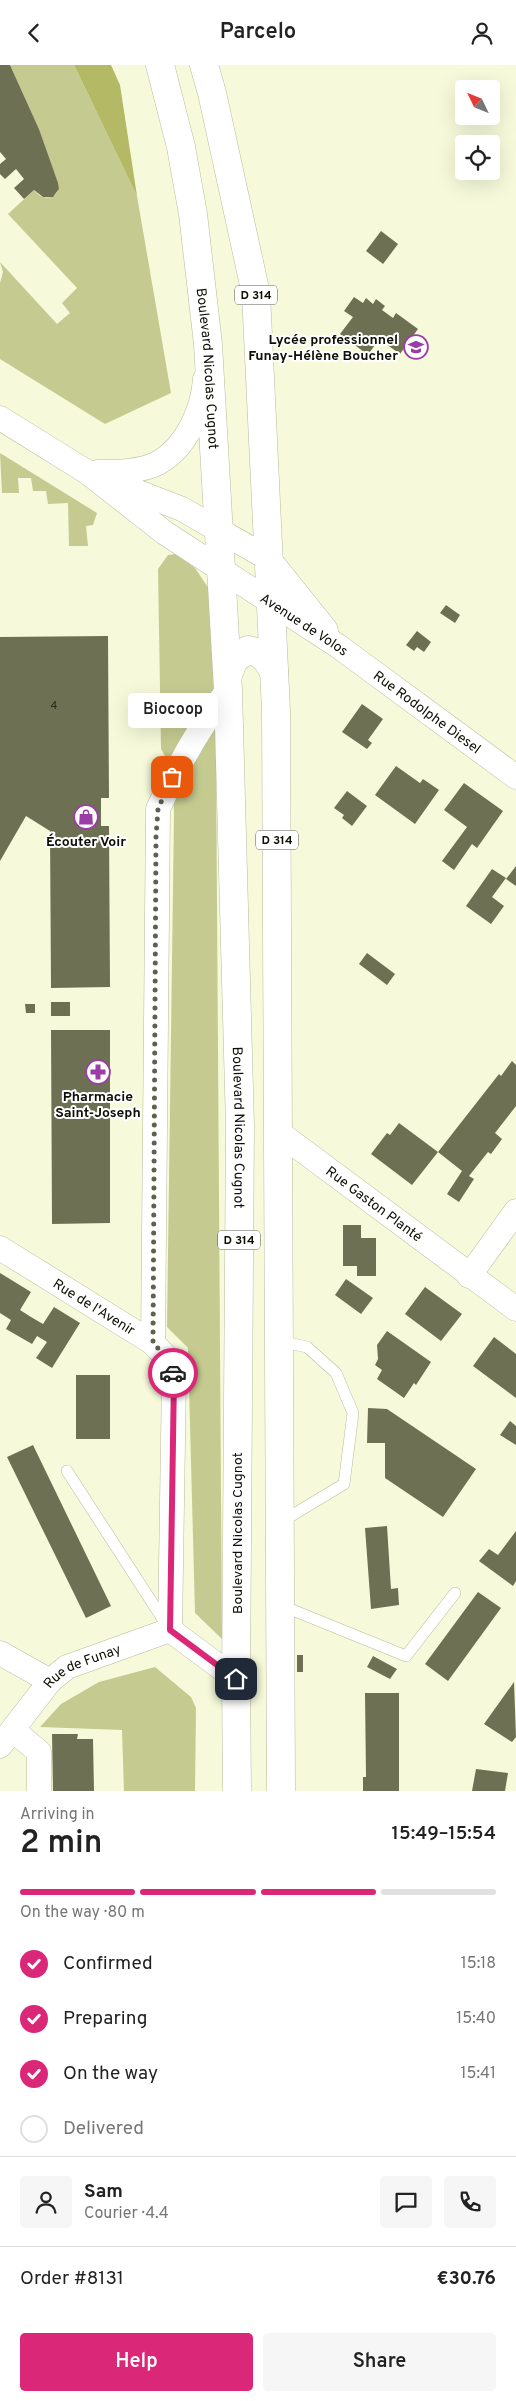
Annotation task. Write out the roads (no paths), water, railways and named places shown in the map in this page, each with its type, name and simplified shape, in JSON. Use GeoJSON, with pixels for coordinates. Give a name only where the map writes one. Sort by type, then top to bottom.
{"type":"FeatureCollection","features":[{"type":"Feature","properties":{"kind":"main road","name":"Boulevard Nicolas Cugnot"},"geometry":{"type":"LineString","coordinates":[[160,65],[181,147],[193,213],[208,345],[228,682],[240,1126],[236,1679],[237,1791]]}},
{"type":"Feature","properties":{"kind":"main road","name":"D 314"},"geometry":{"type":"LineString","coordinates":[[204,65],[212,93],[256,294],[271,603],[274,672],[278,1132],[281,1791]]}},
{"type":"Feature","properties":{"kind":"main road"},"geometry":{"type":"LineString","coordinates":[[228,682],[234,659],[248,650],[259,653],[266,658],[274,672]]}},
{"type":"Feature","properties":{"kind":"street"},"geometry":{"type":"LineString","coordinates":[[87,472],[125,471],[158,463],[183,439],[194,423],[204,393],[208,345]]}},
{"type":"Feature","properties":{"kind":"street","name":"Avenue de Volos"},"geometry":{"type":"LineString","coordinates":[[0,418],[87,472],[165,533],[338,646]]}},
{"type":"Feature","properties":{"kind":"street","name":"Avenue de Volos"},"geometry":{"type":"LineString","coordinates":[[87,472],[182,509],[269,559],[338,646]]}},
{"type":"Feature","properties":{"kind":"street","name":"Rue Rodolphe Diesel"},"geometry":{"type":"LineString","coordinates":[[338,646],[516,777]]}},
{"type":"Feature","properties":{"kind":"street"},"geometry":{"type":"LineString","coordinates":[[153,1343],[158,809],[172,777],[228,682]]}},
{"type":"Feature","properties":{"kind":"street","name":"Rue Gaston Planté"},"geometry":{"type":"LineString","coordinates":[[278,1132],[469,1276],[516,1309]]}},
{"type":"Feature","properties":{"kind":"street"},"geometry":{"type":"LineString","coordinates":[[469,1276],[516,1211]]}},
{"type":"Feature","properties":{"kind":"street","name":"Rue de l'Avenir"},"geometry":{"type":"LineString","coordinates":[[0,1248],[153,1343],[166,1357],[174,1377],[170,1630]]}},
{"type":"Feature","properties":{"kind":"street"},"geometry":{"type":"LineString","coordinates":[[170,1630],[236,1679]]}},
{"type":"Feature","properties":{"kind":"street","name":"Rue de Funay"},"geometry":{"type":"LineString","coordinates":[[39,1791],[39,1752],[6,1738],[50,1681],[67,1667],[170,1630]]}},
{"type":"Feature","properties":{"kind":"street"},"geometry":{"type":"LineString","coordinates":[[0,1653],[50,1681]]}},
{"type":"Feature","properties":{"kind":"lane"},"geometry":{"type":"LineString","coordinates":[[279,1341],[307,1347],[336,1373],[353,1413],[344,1484],[280,1523]]}},
{"type":"Feature","properties":{"kind":"lane"},"geometry":{"type":"LineString","coordinates":[[67,1471],[170,1630]]}},
{"type":"Feature","properties":{"kind":"lane"},"geometry":{"type":"LineString","coordinates":[[280,1605],[406,1656],[455,1593]]}},
{"type":"Feature","properties":{"kind":"place","name":"Lycée professionnel Funay-Hélène Boucher"},"geometry":{"type":"Point","coordinates":[416,347]}},
{"type":"Feature","properties":{"kind":"place","name":"Biocoop"},"geometry":{"type":"Point","coordinates":[172,777]}},
{"type":"Feature","properties":{"kind":"place","name":"Écouter Voir"},"geometry":{"type":"Point","coordinates":[86,817]}},
{"type":"Feature","properties":{"kind":"place","name":"Pharmacie Saint-Joseph"},"geometry":{"type":"Point","coordinates":[98,1072]}}]}
